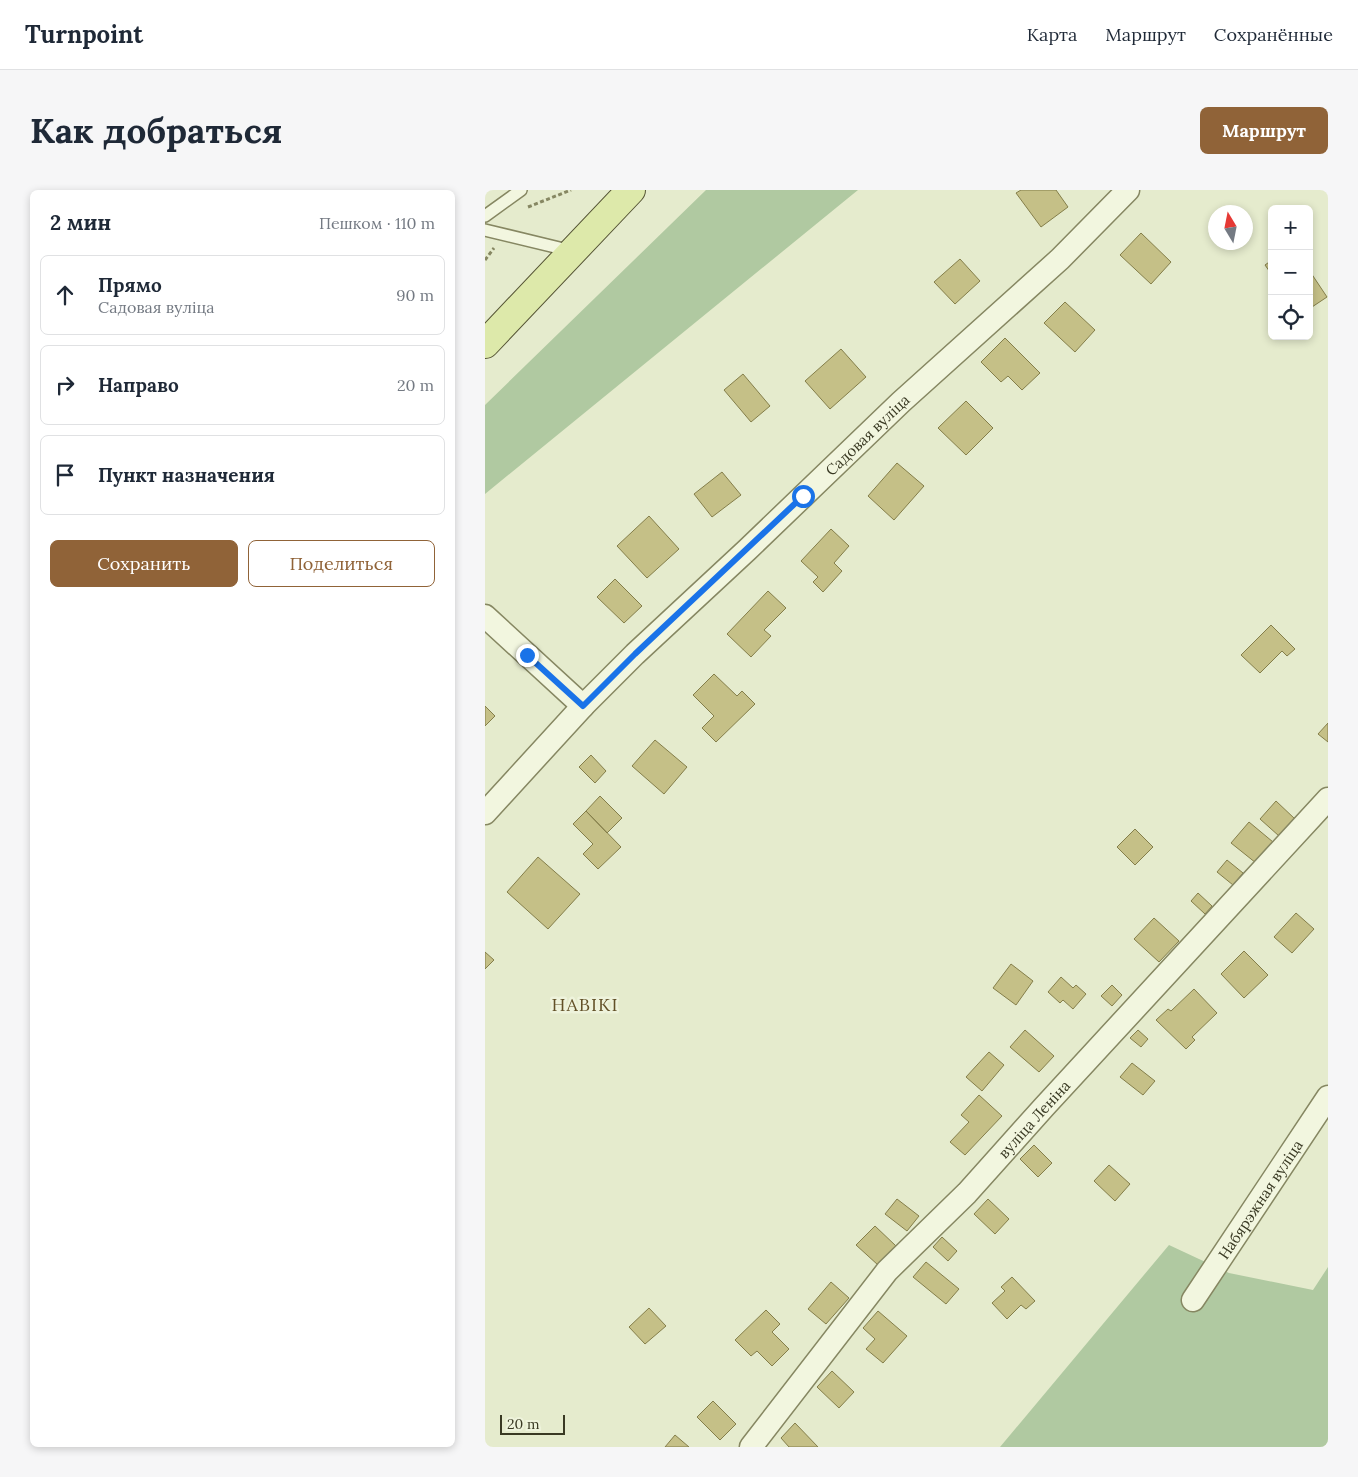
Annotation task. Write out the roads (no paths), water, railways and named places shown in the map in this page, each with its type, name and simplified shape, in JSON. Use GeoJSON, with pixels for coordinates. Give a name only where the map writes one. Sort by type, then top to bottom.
{"type":"FeatureCollection","features":[{"type":"Feature","properties":{"kind":"main road"},"geometry":{"type":"LineString","coordinates":[[485,344],[631,190]]}},
{"type":"Feature","properties":{"kind":"street","name":"Садовая вуліца"},"geometry":{"type":"LineString","coordinates":[[485,813],[583,706],[635,654],[747,550],[901,402],[1060,259],[1128,190]]}},
{"type":"Feature","properties":{"kind":"street"},"geometry":{"type":"LineString","coordinates":[[485,616],[583,706]]}},
{"type":"Feature","properties":{"kind":"street","name":"вуліца Леніна"},"geometry":{"type":"LineString","coordinates":[[751,1447],[887,1271],[967,1193],[1328,799]]}},
{"type":"Feature","properties":{"kind":"street","name":"Набярэжная вуліца"},"geometry":{"type":"LineString","coordinates":[[1193,1300],[1328,1097]]}},
{"type":"Feature","properties":{"kind":"lane"},"geometry":{"type":"LineString","coordinates":[[485,216],[521,190]]}},
{"type":"Feature","properties":{"kind":"lane"},"geometry":{"type":"LineString","coordinates":[[485,230],[573,252]]}},
{"type":"Feature","properties":{"kind":"district","name":"НАВІКІ"},"geometry":{"type":"Point","coordinates":[585,1004]}}]}
